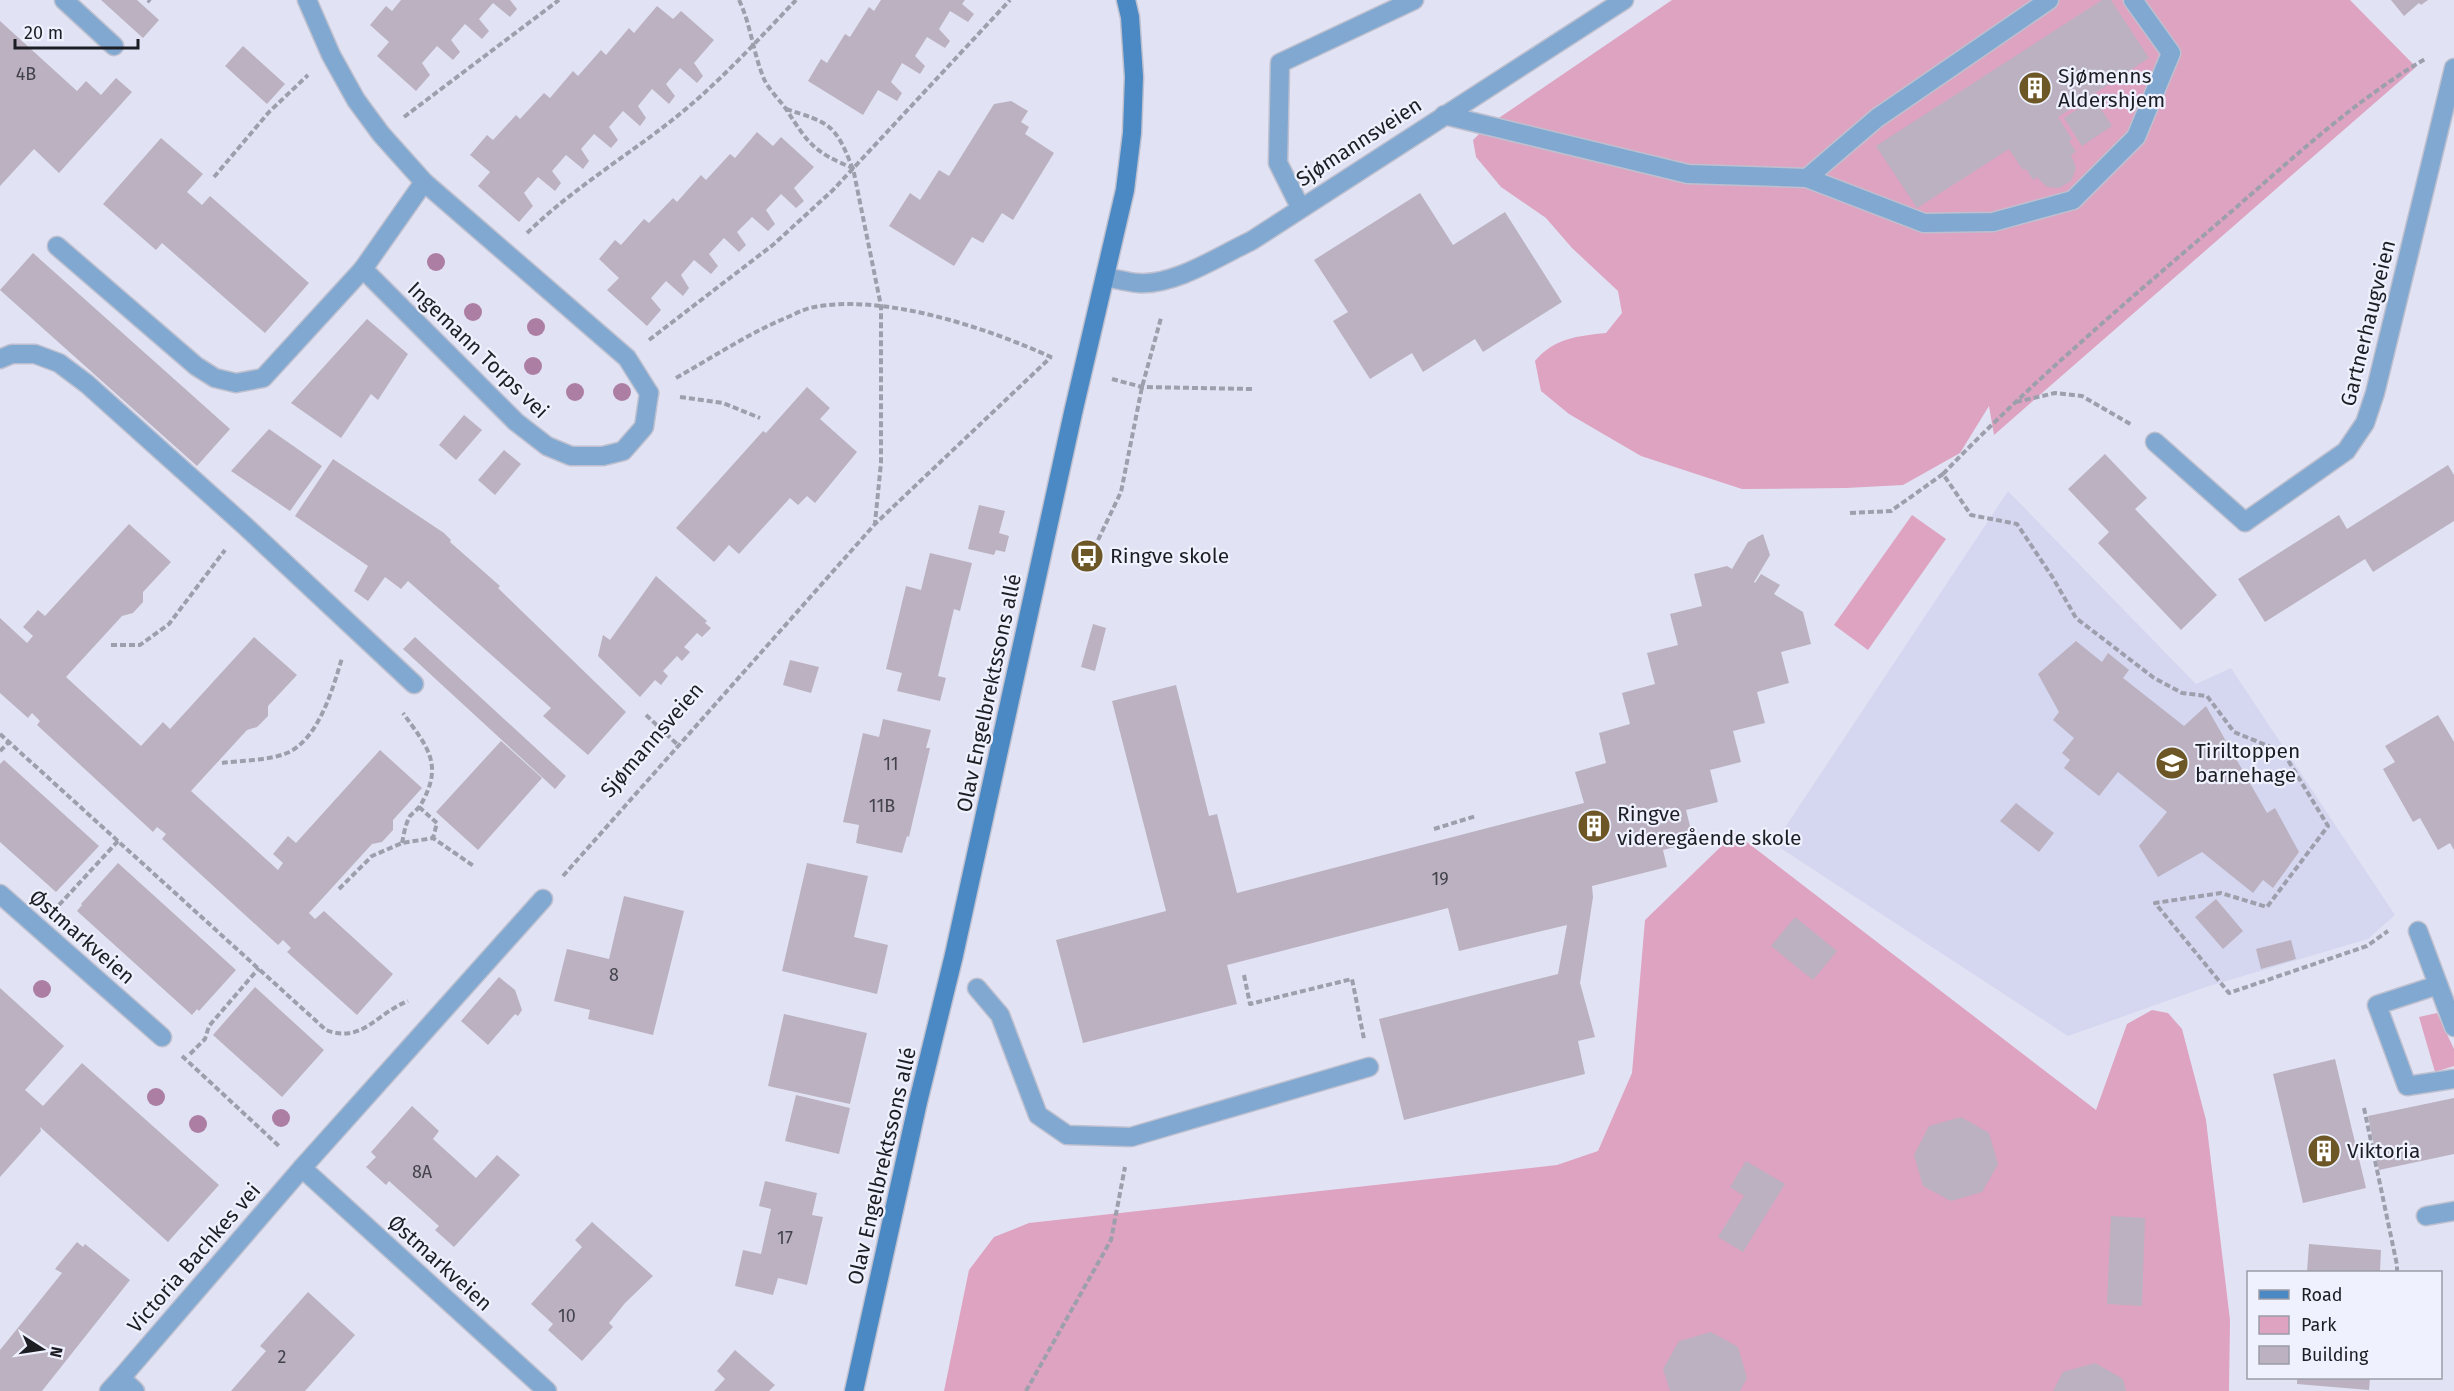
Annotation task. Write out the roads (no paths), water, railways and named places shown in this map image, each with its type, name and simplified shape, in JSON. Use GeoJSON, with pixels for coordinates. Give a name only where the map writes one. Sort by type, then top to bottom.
{"type":"FeatureCollection","features":[{"type":"Feature","properties":{"kind":"street"},"geometry":{"type":"LineString","coordinates":[[64,0],[114,46]]}},
{"type":"Feature","properties":{"kind":"street"},"geometry":{"type":"LineString","coordinates":[[57,246],[196,366],[215,378],[236,383],[263,378],[363,269],[424,182],[381,134],[356,100],[331,55],[307,0]]}},
{"type":"Feature","properties":{"kind":"street","name":"Olav Engelbrektssons allé"},"geometry":{"type":"LineString","coordinates":[[854,1391],[1125,190],[1132,133],[1134,77],[1130,17],[1126,0]]}},
{"type":"Feature","properties":{"kind":"street"},"geometry":{"type":"LineString","coordinates":[[1300,207],[1278,163],[1280,63],[1414,0]]}},
{"type":"Feature","properties":{"kind":"street","name":"Sjømannsveien"},"geometry":{"type":"LineString","coordinates":[[1105,277],[1139,284],[1161,281],[1188,272],[1251,241],[1300,207],[1624,0]]}},
{"type":"Feature","properties":{"kind":"street"},"geometry":{"type":"LineString","coordinates":[[1807,178],[1878,118],[2049,0]]}},
{"type":"Feature","properties":{"kind":"street"},"geometry":{"type":"LineString","coordinates":[[1444,115],[1688,174],[1807,178],[1924,223],[1993,222],[2073,200],[2136,137],[2171,53],[2133,0]]}},
{"type":"Feature","properties":{"kind":"street","name":"Gartnerhaugveien"},"geometry":{"type":"LineString","coordinates":[[2155,442],[2246,522],[2346,451],[2365,423],[2375,393],[2454,68]]}},
{"type":"Feature","properties":{"kind":"street","name":"Ingemann Torps vei"},"geometry":{"type":"LineString","coordinates":[[363,269],[516,422],[547,446],[571,456],[603,456],[623,451],[644,427],[649,393],[627,358],[424,182]]}},
{"type":"Feature","properties":{"kind":"street"},"geometry":{"type":"LineString","coordinates":[[0,358],[12,354],[35,354],[59,363],[87,384],[244,525],[411,682]]}},
{"type":"Feature","properties":{"kind":"street","name":"Østmarkveien"},"geometry":{"type":"LineString","coordinates":[[0,894],[162,1037]]}},
{"type":"Feature","properties":{"kind":"street"},"geometry":{"type":"LineString","coordinates":[[302,1168],[543,899]]}},
{"type":"Feature","properties":{"kind":"street"},"geometry":{"type":"LineString","coordinates":[[2418,931],[2454,1027]]}},
{"type":"Feature","properties":{"kind":"street"},"geometry":{"type":"LineString","coordinates":[[2438,985],[2377,1005],[2407,1086],[2454,1079]]}},
{"type":"Feature","properties":{"kind":"street"},"geometry":{"type":"LineString","coordinates":[[977,988],[1000,1015],[1038,1115],[1067,1135],[1131,1137],[1369,1067]]}},
{"type":"Feature","properties":{"kind":"street","name":"Østmarkveien"},"geometry":{"type":"LineString","coordinates":[[302,1168],[547,1391]]}},
{"type":"Feature","properties":{"kind":"street","name":"Victoria Bachkes vei"},"geometry":{"type":"LineString","coordinates":[[135,1391],[115,1384],[302,1168]]}},
{"type":"Feature","properties":{"kind":"street"},"geometry":{"type":"LineString","coordinates":[[2426,1216],[2454,1211]]}},
{"type":"Feature","properties":{"kind":"place","name":"Sjømenns Aldershjem"},"geometry":{"type":"Point","coordinates":[2035,88]}},
{"type":"Feature","properties":{"kind":"place","name":"Ringve skole"},"geometry":{"type":"Point","coordinates":[1087,556]}},
{"type":"Feature","properties":{"kind":"place","name":"Tiriltoppen barnehage"},"geometry":{"type":"Point","coordinates":[2172,763]}},
{"type":"Feature","properties":{"kind":"place","name":"Ringve videregående skole"},"geometry":{"type":"Point","coordinates":[1594,826]}},
{"type":"Feature","properties":{"kind":"place","name":"Viktoria"},"geometry":{"type":"Point","coordinates":[2324,1151]}}]}
